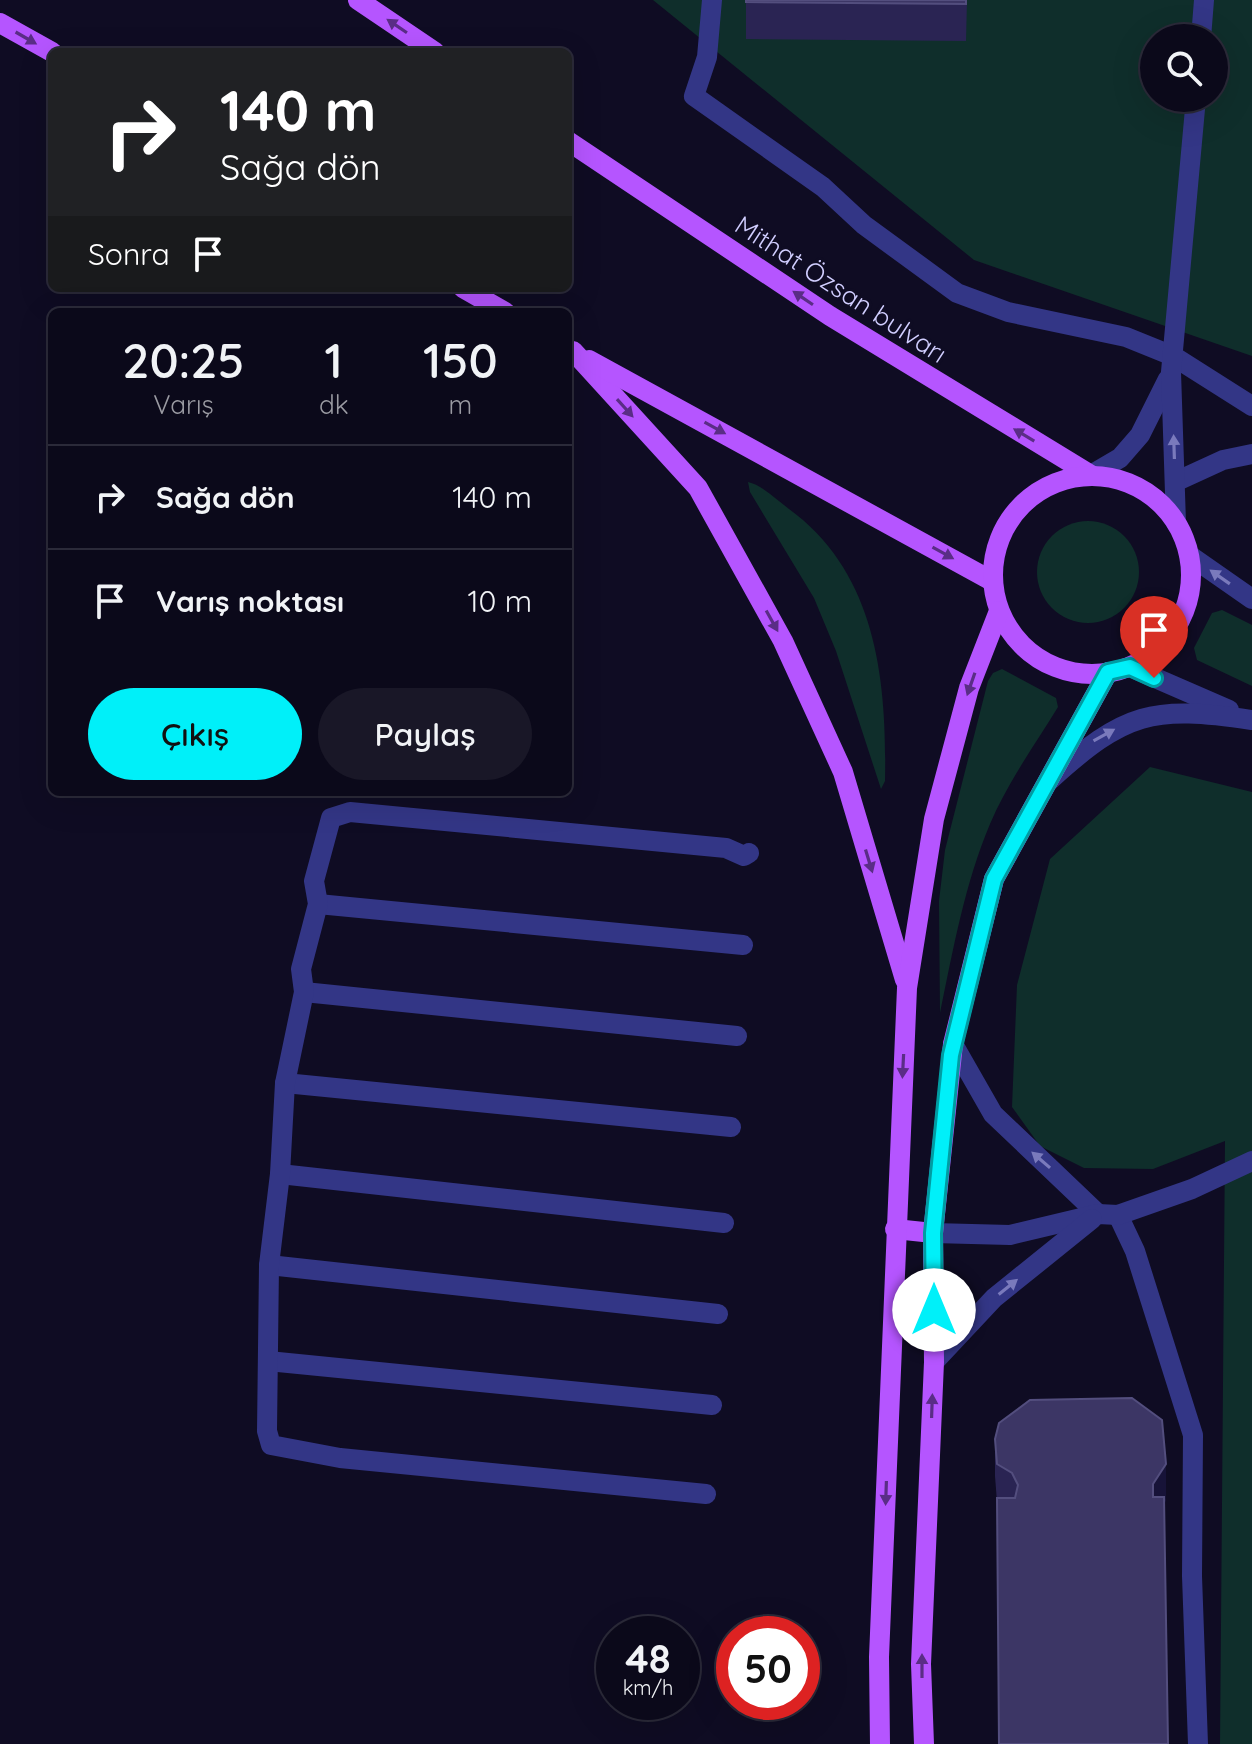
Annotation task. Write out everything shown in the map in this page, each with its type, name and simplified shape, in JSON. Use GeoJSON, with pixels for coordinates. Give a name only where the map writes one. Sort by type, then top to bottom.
{"type":"FeatureCollection","features":[{"type":"Feature","properties":{"kind":"main road"},"geometry":{"type":"LineString","coordinates":[[358,0],[429,48]]}},
{"type":"Feature","properties":{"kind":"main road"},"geometry":{"type":"LineString","coordinates":[[0,23],[48,50]]}},
{"type":"Feature","properties":{"kind":"main road","name":"Mithat Özsan bulvarı"},"geometry":{"type":"LineString","coordinates":[[572,144],[830,316],[1091,475]]}},
{"type":"Feature","properties":{"kind":"main road"},"geometry":{"type":"LineString","coordinates":[[470,292],[498,308]]}},
{"type":"Feature","properties":{"kind":"main road"},"geometry":{"type":"LineString","coordinates":[[572,350],[992,581]]}},
{"type":"Feature","properties":{"kind":"main road"},"geometry":{"type":"LineString","coordinates":[[572,351],[698,488],[783,641],[843,772],[907,988]]}},
{"type":"Feature","properties":{"kind":"main road","name":"Mithat Özsan bulvarı"},"geometry":{"type":"LineString","coordinates":[[1091,475],[1125,481],[1154,497],[1176,523],[1189,555],[1190,589],[1179,622],[1158,649],[1130,667],[1108,672],[1068,671],[1038,659],[1015,638],[999,611],[992,581],[996,549],[1017,511],[1030,497],[1057,481],[1091,475]]}},
{"type":"Feature","properties":{"kind":"main road"},"geometry":{"type":"LineString","coordinates":[[880,1744],[879,1657],[907,988],[934,819],[969,688],[999,611]]}},
{"type":"Feature","properties":{"kind":"main road"},"geometry":{"type":"LineString","coordinates":[[924,1744],[921,1664],[934,1362],[933,1233],[953,1044],[994,879],[1108,672]]}},
{"type":"Feature","properties":{"kind":"main road"},"geometry":{"type":"LineString","coordinates":[[895,1229],[933,1233]]}},
{"type":"Feature","properties":{"kind":"street"},"geometry":{"type":"LineString","coordinates":[[712,0],[707,57],[694,96],[823,187],[896,251],[957,293],[1008,312],[1126,337],[1252,406]]}},
{"type":"Feature","properties":{"kind":"street"},"geometry":{"type":"LineString","coordinates":[[1202,24],[1204,0]]}},
{"type":"Feature","properties":{"kind":"street"},"geometry":{"type":"LineString","coordinates":[[1176,523],[1172,364],[1195,112]]}},
{"type":"Feature","properties":{"kind":"street"},"geometry":{"type":"LineString","coordinates":[[1091,475],[1120,458],[1140,435],[1157,406],[1172,364]]}},
{"type":"Feature","properties":{"kind":"street"},"geometry":{"type":"LineString","coordinates":[[1175,482],[1223,460],[1252,454]]}},
{"type":"Feature","properties":{"kind":"street"},"geometry":{"type":"LineString","coordinates":[[1189,555],[1252,599]]}},
{"type":"Feature","properties":{"kind":"street"},"geometry":{"type":"LineString","coordinates":[[1130,667],[1252,720]]}},
{"type":"Feature","properties":{"kind":"street"},"geometry":{"type":"LineString","coordinates":[[1044,785],[1093,741],[1128,722],[1158,715],[1199,712],[1252,720]]}},
{"type":"Feature","properties":{"kind":"street"},"geometry":{"type":"LineString","coordinates":[[706,1494],[340,1458],[271,1445],[267,1431],[269,1265],[280,1174],[285,1083],[304,992],[301,969],[318,904],[314,881],[331,818],[350,812],[726,848],[744,856],[749,853]]}},
{"type":"Feature","properties":{"kind":"street"},"geometry":{"type":"LineString","coordinates":[[318,904],[743,945]]}},
{"type":"Feature","properties":{"kind":"street"},"geometry":{"type":"LineString","coordinates":[[304,992],[737,1036]]}},
{"type":"Feature","properties":{"kind":"street"},"geometry":{"type":"LineString","coordinates":[[953,1044],[993,1114],[1108,1214],[1135,1251],[1193,1435],[1192,1576],[1198,1744]]}},
{"type":"Feature","properties":{"kind":"street"},"geometry":{"type":"LineString","coordinates":[[285,1083],[731,1127]]}},
{"type":"Feature","properties":{"kind":"street"},"geometry":{"type":"LineString","coordinates":[[933,1233],[1010,1235],[1108,1214],[1192,1189],[1252,1161]]}},
{"type":"Feature","properties":{"kind":"street"},"geometry":{"type":"LineString","coordinates":[[280,1174],[724,1223]]}},
{"type":"Feature","properties":{"kind":"street"},"geometry":{"type":"LineString","coordinates":[[934,1362],[994,1298],[1108,1214]]}},
{"type":"Feature","properties":{"kind":"street"},"geometry":{"type":"LineString","coordinates":[[269,1265],[718,1314]]}},
{"type":"Feature","properties":{"kind":"street"},"geometry":{"type":"LineString","coordinates":[[268,1361],[712,1405]]}},
{"type":"Feature","properties":{"kind":"green space"},"geometry":{"type":"Polygon","coordinates":[[[653,0],[1252,0],[1252,356],[974,260],[653,0]]]}},
{"type":"Feature","properties":{"kind":"green space"},"geometry":{"type":"Polygon","coordinates":[[[748,482],[769,493],[818,535],[841,564],[859,597],[879,668],[885,743],[885,781],[881,789],[836,651],[814,598],[750,492],[748,482]]]}},
{"type":"Feature","properties":{"kind":"green space"},"geometry":{"type":"Polygon","coordinates":[[[1088,521],[1107,525],[1124,536],[1135,553],[1139,572],[1135,591],[1124,608],[1107,619],[1088,623],[1069,619],[1052,608],[1041,591],[1037,572],[1041,553],[1052,536],[1069,525],[1088,521]]]}},
{"type":"Feature","properties":{"kind":"green space"},"geometry":{"type":"Polygon","coordinates":[[[1222,610],[1252,625],[1252,686],[1197,660],[1194,648],[1212,613],[1222,610]]]}},
{"type":"Feature","properties":{"kind":"green space"},"geometry":{"type":"Polygon","coordinates":[[[1002,669],[1056,698],[1058,707],[1005,793],[981,846],[960,917],[940,1013],[939,901],[945,850],[988,681],[993,673],[1002,669]]]}},
{"type":"Feature","properties":{"kind":"green space"},"geometry":{"type":"Polygon","coordinates":[[[1150,767],[1252,792],[1252,1744],[1220,1744],[1225,1141],[1153,1169],[1084,1168],[1040,1146],[1012,1107],[1017,985],[1050,859],[1150,767]]]}},
{"type":"Feature","properties":{"kind":"building"},"geometry":{"type":"Polygon","coordinates":[[[966,0],[966,4],[746,2],[966,0]]]}},
{"type":"Feature","properties":{"kind":"building"},"geometry":{"type":"Polygon","coordinates":[[[1132,1398],[1162,1420],[1166,1464],[1153,1484],[1153,1497],[1164,1497],[1168,1744],[999,1744],[997,1498],[1015,1498],[1018,1485],[1012,1473],[997,1464],[995,1439],[999,1423],[1030,1400],[1132,1398]]]}},
{"type":"Feature","properties":{"kind":"route"},"geometry":{"type":"LineString","coordinates":[[934,1310],[933,1233],[951,1055],[994,879],[1108,672],[1130,667],[1154,678]]}}]}
